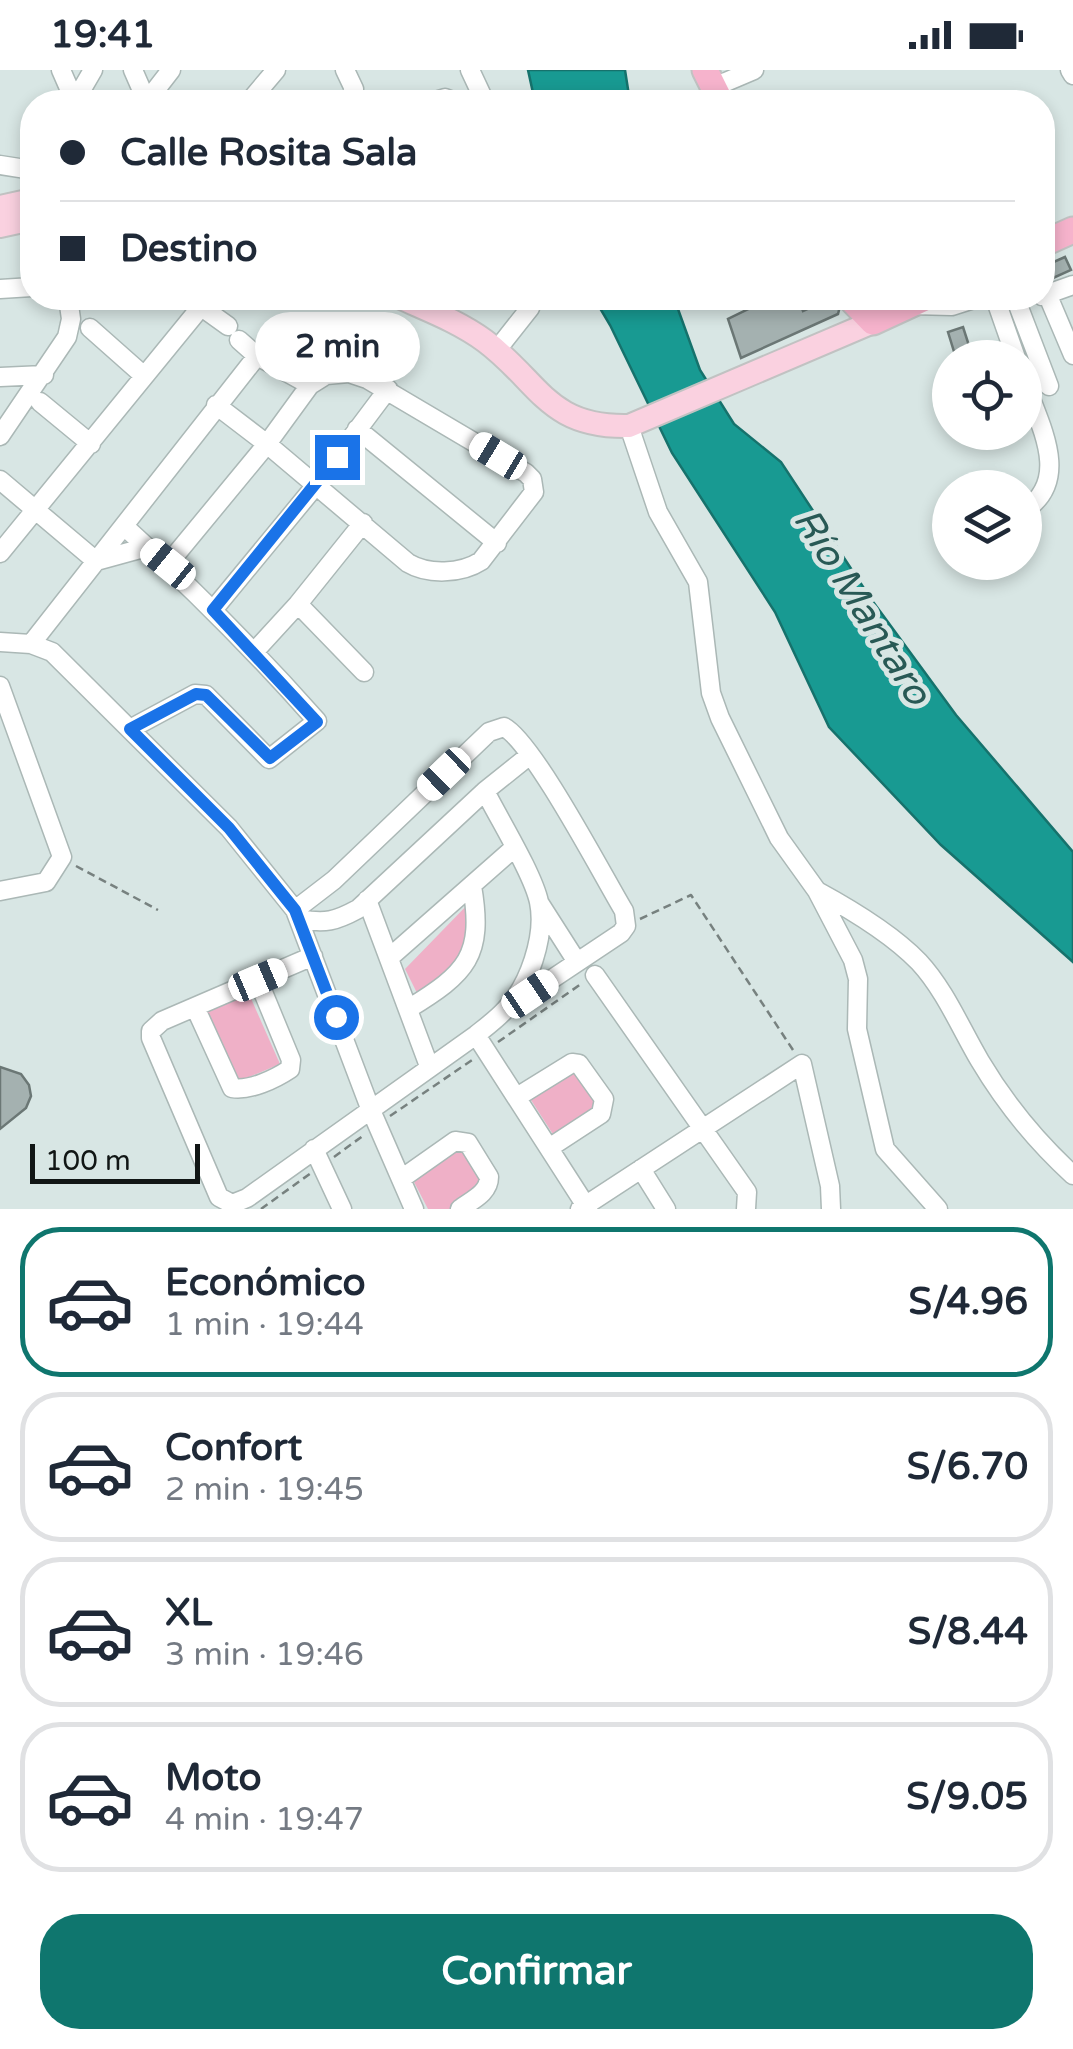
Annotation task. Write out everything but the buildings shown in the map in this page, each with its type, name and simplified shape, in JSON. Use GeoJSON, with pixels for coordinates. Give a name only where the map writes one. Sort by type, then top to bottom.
{"type":"FeatureCollection","features":[{"type":"Feature","properties":{"kind":"highway"},"geometry":{"type":"LineString","coordinates":[[862,310],[874,322],[896,310]]}},
{"type":"Feature","properties":{"kind":"main road"},"geometry":{"type":"LineString","coordinates":[[428,310],[460,324],[496,351],[541,396],[570,415],[599,426],[634,424],[874,322]]}},
{"type":"Feature","properties":{"kind":"street"},"geometry":{"type":"LineString","coordinates":[[259,90],[276,70]]}},
{"type":"Feature","properties":{"kind":"street"},"geometry":{"type":"LineString","coordinates":[[713,87],[754,70]]}},
{"type":"Feature","properties":{"kind":"street"},"geometry":{"type":"LineString","coordinates":[[0,436],[67,337],[70,310]]}},
{"type":"Feature","properties":{"kind":"street"},"geometry":{"type":"LineString","coordinates":[[0,553],[91,444],[189,310]]}},
{"type":"Feature","properties":{"kind":"street"},"geometry":{"type":"LineString","coordinates":[[205,310],[257,356],[310,385]]}},
{"type":"Feature","properties":{"kind":"street"},"geometry":{"type":"LineString","coordinates":[[496,351],[528,310]]}},
{"type":"Feature","properties":{"kind":"street"},"geometry":{"type":"LineString","coordinates":[[999,310],[1010,340]]}},
{"type":"Feature","properties":{"kind":"street"},"geometry":{"type":"LineString","coordinates":[[1020,310],[1049,386]]}},
{"type":"Feature","properties":{"kind":"street"},"geometry":{"type":"LineString","coordinates":[[1052,310],[1073,356]]}},
{"type":"Feature","properties":{"kind":"street"},"geometry":{"type":"LineString","coordinates":[[90,328],[143,375]]}},
{"type":"Feature","properties":{"kind":"street"},"geometry":{"type":"LineString","coordinates":[[31,644],[257,356]]}},
{"type":"Feature","properties":{"kind":"street"},"geometry":{"type":"LineString","coordinates":[[168,564],[267,444],[310,385],[326,375],[349,373],[388,390],[532,479],[535,485],[530,500],[472,567],[427,571],[408,562],[363,522],[267,444],[216,405]]}},
{"type":"Feature","properties":{"kind":"street"},"geometry":{"type":"LineString","coordinates":[[0,377],[44,375]]}},
{"type":"Feature","properties":{"kind":"street"},"geometry":{"type":"LineString","coordinates":[[213,610],[388,390]]}},
{"type":"Feature","properties":{"kind":"street"},"geometry":{"type":"LineString","coordinates":[[40,402],[91,444]]}},
{"type":"Feature","properties":{"kind":"street"},"geometry":{"type":"LineString","coordinates":[[634,424],[637,457],[658,512],[698,582],[711,693],[720,718],[779,838],[817,891],[853,960],[858,979],[857,1029],[885,1150],[938,1209]]}},
{"type":"Feature","properties":{"kind":"street"},"geometry":{"type":"LineString","coordinates":[[357,429],[497,542]]}},
{"type":"Feature","properties":{"kind":"street"},"geometry":{"type":"LineString","coordinates":[[1042,435],[1052,465],[1042,493]]}},
{"type":"Feature","properties":{"kind":"street"},"geometry":{"type":"LineString","coordinates":[[0,480],[96,560]]}},
{"type":"Feature","properties":{"kind":"street"},"geometry":{"type":"LineString","coordinates":[[255,651],[363,522]]}},
{"type":"Feature","properties":{"kind":"street"},"geometry":{"type":"LineString","coordinates":[[124,526],[255,651],[317,722],[270,758],[206,695],[196,694],[130,729]]}},
{"type":"Feature","properties":{"kind":"street"},"geometry":{"type":"LineString","coordinates":[[96,560],[148,547]]}},
{"type":"Feature","properties":{"kind":"street"},"geometry":{"type":"LineString","coordinates":[[298,604],[364,672]]}},
{"type":"Feature","properties":{"kind":"street"},"geometry":{"type":"LineString","coordinates":[[0,642],[31,644],[52,652],[229,828],[298,914],[374,1116],[414,1209]]}},
{"type":"Feature","properties":{"kind":"street"},"geometry":{"type":"LineString","coordinates":[[0,686],[62,857],[46,882],[0,891]]}},
{"type":"Feature","properties":{"kind":"street"},"geometry":{"type":"LineString","coordinates":[[298,914],[488,732],[504,727],[530,754],[624,912],[626,926],[507,1009]]}},
{"type":"Feature","properties":{"kind":"street"},"geometry":{"type":"LineString","coordinates":[[298,914],[322,923],[335,922],[367,900],[530,754]]}},
{"type":"Feature","properties":{"kind":"street"},"geometry":{"type":"LineString","coordinates":[[485,791],[538,902],[577,962]]}},
{"type":"Feature","properties":{"kind":"street"},"geometry":{"type":"LineString","coordinates":[[389,958],[514,848]]}},
{"type":"Feature","properties":{"kind":"street"},"geometry":{"type":"LineString","coordinates":[[408,1009],[431,995],[467,960],[475,944],[478,923],[472,886]]}},
{"type":"Feature","properties":{"kind":"street"},"geometry":{"type":"LineString","coordinates":[[817,891],[847,908],[919,962],[946,1000],[982,1065],[1044,1148],[1073,1175]]}},
{"type":"Feature","properties":{"kind":"street"},"geometry":{"type":"LineString","coordinates":[[367,900],[429,1066]]}},
{"type":"Feature","properties":{"kind":"street"},"geometry":{"type":"LineString","coordinates":[[314,956],[154,1026],[151,1038],[220,1197],[232,1204],[258,1204],[374,1116],[429,1066],[481,1043],[507,1009],[533,961],[539,928],[538,902]]}},
{"type":"Feature","properties":{"kind":"street"},"geometry":{"type":"LineString","coordinates":[[595,974],[747,1192],[746,1209]]}},
{"type":"Feature","properties":{"kind":"street"},"geometry":{"type":"LineString","coordinates":[[194,1007],[232,1088],[241,1090],[284,1074],[290,1069],[290,1060],[258,980]]}},
{"type":"Feature","properties":{"kind":"street"},"geometry":{"type":"LineString","coordinates":[[481,1043],[585,1208],[802,1064],[830,1186],[831,1209]]}},
{"type":"Feature","properties":{"kind":"street"},"geometry":{"type":"LineString","coordinates":[[517,1097],[572,1062],[580,1064],[604,1099],[601,1114],[549,1148]]}},
{"type":"Feature","properties":{"kind":"street"},"geometry":{"type":"LineString","coordinates":[[401,1179],[456,1141],[468,1143],[490,1183],[487,1190],[460,1209]]}},
{"type":"Feature","properties":{"kind":"street"},"geometry":{"type":"LineString","coordinates":[[318,1157],[342,1209]]}},
{"type":"Feature","properties":{"kind":"street"},"geometry":{"type":"LineString","coordinates":[[641,1169],[666,1209]]}},
{"type":"Feature","properties":{"kind":"path"},"geometry":{"type":"LineString","coordinates":[[62,857],[158,910]]}},
{"type":"Feature","properties":{"kind":"path"},"geometry":{"type":"LineString","coordinates":[[626,926],[690,895],[802,1064]]}},
{"type":"Feature","properties":{"kind":"path"},"geometry":{"type":"LineString","coordinates":[[258,1204],[374,1116],[481,1043],[595,974]]}},
{"type":"Feature","properties":{"kind":"shaded area"},"geometry":{"type":"Polygon","coordinates":[[[474,898],[470,951],[420,999],[405,969],[474,898]]]}},
{"type":"Feature","properties":{"kind":"shaded area"},"geometry":{"type":"Polygon","coordinates":[[[249,994],[280,1064],[237,1082],[207,1012],[249,994]]]}},
{"type":"Feature","properties":{"kind":"shaded area"},"geometry":{"type":"Polygon","coordinates":[[[569,1074],[577,1074],[599,1103],[598,1112],[556,1139],[531,1100],[569,1074]]]}},
{"type":"Feature","properties":{"kind":"shaded area"},"geometry":{"type":"Polygon","coordinates":[[[459,1149],[466,1151],[486,1181],[453,1209],[428,1209],[413,1180],[459,1149]]]}},
{"type":"Feature","properties":{"kind":"water"},"geometry":{"type":"Polygon","coordinates":[[[528,70],[625,70],[628,90],[532,90],[528,70]]]}},
{"type":"Feature","properties":{"kind":"water","name":"Río Mantaro"},"geometry":{"type":"Polygon","coordinates":[[[601,310],[678,310],[700,370],[734,424],[781,462],[871,599],[956,715],[1073,852],[1073,962],[941,845],[829,727],[775,612],[672,453],[601,310]]]}},
{"type":"Feature","properties":{"kind":"route"},"geometry":{"type":"LineString","coordinates":[[336,1017],[295,910],[229,828],[130,729],[196,694],[206,695],[270,758],[317,722],[213,610],[337,457]]}}]}
